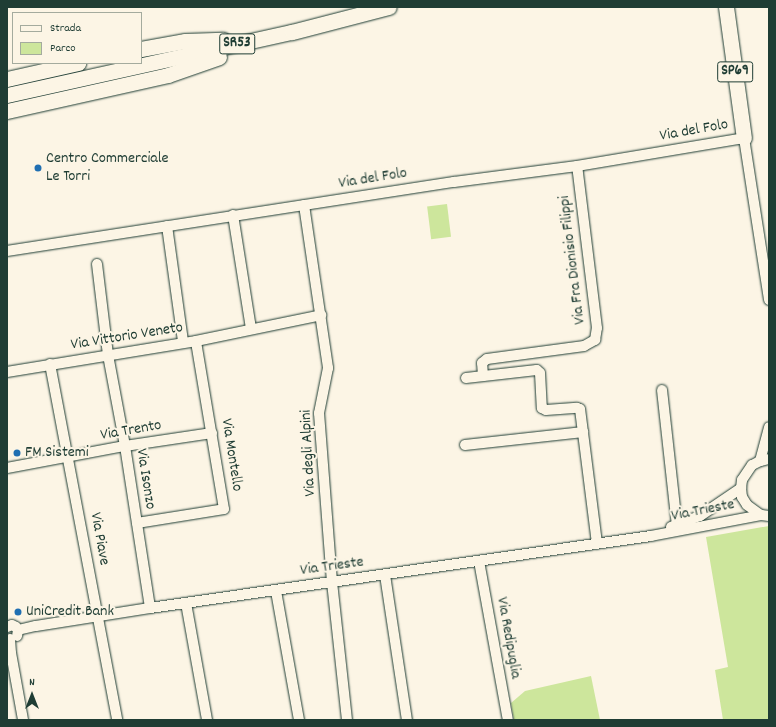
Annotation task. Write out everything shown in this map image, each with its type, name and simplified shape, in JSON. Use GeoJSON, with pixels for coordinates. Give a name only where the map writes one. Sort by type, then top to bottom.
{"type":"FeatureCollection","features":[{"type":"Feature","properties":{"kind":"highway","name":"SR53"},"geometry":{"type":"LineString","coordinates":[[7,95],[292,32],[389,7]]}},
{"type":"Feature","properties":{"kind":"highway","name":"SP69"},"geometry":{"type":"LineString","coordinates":[[726,7],[744,138]]}},
{"type":"Feature","properties":{"kind":"highway"},"geometry":{"type":"LineString","coordinates":[[142,49],[185,41],[225,40],[292,32]]}},
{"type":"Feature","properties":{"kind":"highway"},"geometry":{"type":"LineString","coordinates":[[7,111],[168,75],[292,32]]}},
{"type":"Feature","properties":{"kind":"highway"},"geometry":{"type":"LineString","coordinates":[[7,79],[74,64]]}},
{"type":"Feature","properties":{"kind":"street","name":"Via del Folo"},"geometry":{"type":"LineString","coordinates":[[7,251],[233,215],[577,166],[744,138]]}},
{"type":"Feature","properties":{"kind":"street","name":"SP69"},"geometry":{"type":"LineString","coordinates":[[744,138],[769,300]]}},
{"type":"Feature","properties":{"kind":"street","name":"Via Fra Dionisio Filippi"},"geometry":{"type":"LineString","coordinates":[[483,376],[482,363],[486,359],[584,346],[595,340],[597,328],[577,166]]}},
{"type":"Feature","properties":{"kind":"street","name":"Via degli Alpini"},"geometry":{"type":"LineString","coordinates":[[304,205],[328,368],[319,413],[332,582],[347,720]]}},
{"type":"Feature","properties":{"kind":"street"},"geometry":{"type":"LineString","coordinates":[[233,215],[251,329]]}},
{"type":"Feature","properties":{"kind":"street"},"geometry":{"type":"LineString","coordinates":[[166,226],[183,342]]}},
{"type":"Feature","properties":{"kind":"street","name":"Via Isonzo"},"geometry":{"type":"LineString","coordinates":[[97,264],[108,355],[125,446],[150,608]]}},
{"type":"Feature","properties":{"kind":"street","name":"Via Vittorio Veneto"},"geometry":{"type":"LineString","coordinates":[[7,372],[196,341],[321,315]]}},
{"type":"Feature","properties":{"kind":"street","name":"Via Montello"},"geometry":{"type":"LineString","coordinates":[[137,523],[224,509],[196,341]]}},
{"type":"Feature","properties":{"kind":"street","name":"Via Piave"},"geometry":{"type":"LineString","coordinates":[[50,364],[69,457],[117,720]]}},
{"type":"Feature","properties":{"kind":"street"},"geometry":{"type":"LineString","coordinates":[[466,378],[537,370],[540,373],[542,408],[546,410],[578,408],[583,432],[597,543]]}},
{"type":"Feature","properties":{"kind":"street"},"geometry":{"type":"LineString","coordinates":[[662,390],[677,525]]}},
{"type":"Feature","properties":{"kind":"street"},"geometry":{"type":"LineString","coordinates":[[765,516],[746,505],[742,497],[741,488],[742,480],[746,472],[752,465],[764,460],[769,427]]}},
{"type":"Feature","properties":{"kind":"street"},"geometry":{"type":"LineString","coordinates":[[465,445],[583,432]]}},
{"type":"Feature","properties":{"kind":"street","name":"Via Trento"},"geometry":{"type":"LineString","coordinates":[[7,468],[125,446],[212,433]]}},
{"type":"Feature","properties":{"kind":"street","name":"Via Trieste"},"geometry":{"type":"LineString","coordinates":[[651,536],[700,516],[741,488]]}},
{"type":"Feature","properties":{"kind":"street","name":"Via Trieste"},"geometry":{"type":"LineString","coordinates":[[10,625],[36,626],[150,608],[479,562],[651,536],[765,516]]}},
{"type":"Feature","properties":{"kind":"street","name":"Via Redipuglia"},"geometry":{"type":"LineString","coordinates":[[479,562],[508,720]]}},
{"type":"Feature","properties":{"kind":"street"},"geometry":{"type":"LineString","coordinates":[[385,575],[407,720]]}},
{"type":"Feature","properties":{"kind":"street"},"geometry":{"type":"LineString","coordinates":[[276,591],[299,720]]}},
{"type":"Feature","properties":{"kind":"street"},"geometry":{"type":"LineString","coordinates":[[186,603],[207,720]]}},
{"type":"Feature","properties":{"kind":"street"},"geometry":{"type":"LineString","coordinates":[[10,625],[16,637],[9,638],[23,720]]}},
{"type":"Feature","properties":{"kind":"green space"},"geometry":{"type":"Polygon","coordinates":[[[447,204],[451,237],[431,239],[427,206],[447,204]]]}},
{"type":"Feature","properties":{"kind":"green space"},"geometry":{"type":"Polygon","coordinates":[[[769,526],[769,720],[723,720],[715,670],[728,667],[706,537],[769,526]]]}},
{"type":"Feature","properties":{"kind":"green space"},"geometry":{"type":"Polygon","coordinates":[[[591,676],[600,720],[514,720],[511,703],[525,691],[591,676]]]}},
{"type":"Feature","properties":{"kind":"place","name":"Centro Commerciale Le Torri"},"geometry":{"type":"Point","coordinates":[38,168]}},
{"type":"Feature","properties":{"kind":"place","name":"FM Sistemi"},"geometry":{"type":"Point","coordinates":[17,453]}},
{"type":"Feature","properties":{"kind":"place","name":"UniCredit Bank"},"geometry":{"type":"Point","coordinates":[18,612]}}]}
